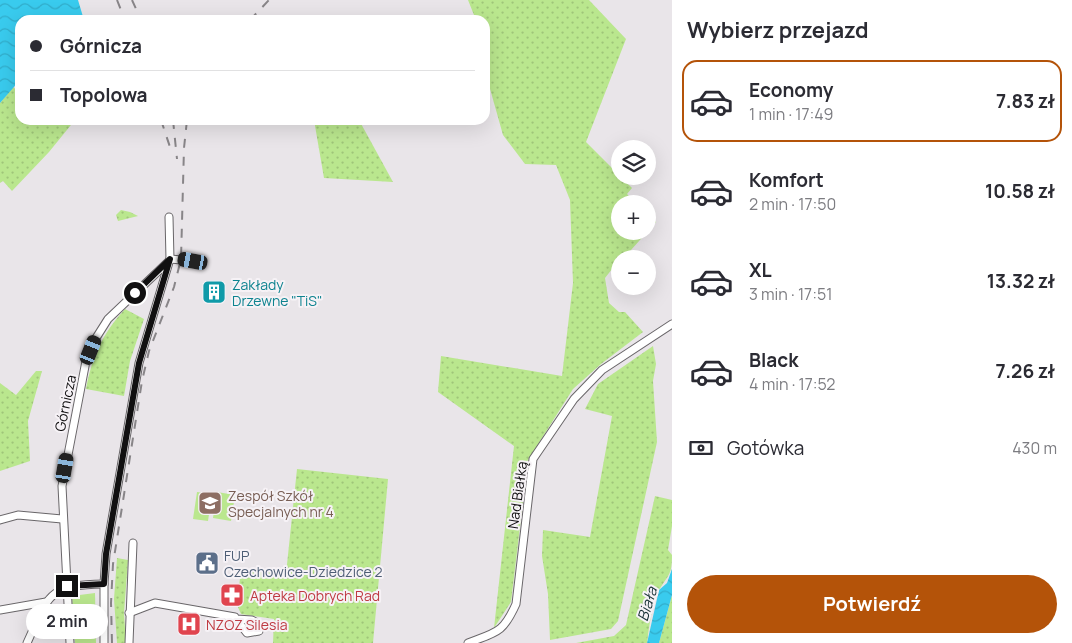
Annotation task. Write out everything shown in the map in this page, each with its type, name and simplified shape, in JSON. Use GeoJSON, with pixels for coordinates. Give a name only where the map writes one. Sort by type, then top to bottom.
{"type":"FeatureCollection","features":[{"type":"Feature","properties":{"kind":"street"},"geometry":{"type":"LineString","coordinates":[[104,643],[106,554],[139,363],[170,259],[169,217]]}},
{"type":"Feature","properties":{"kind":"street"},"geometry":{"type":"LineString","coordinates":[[170,259],[193,261]]}},
{"type":"Feature","properties":{"kind":"street","name":"Górnicza"},"geometry":{"type":"LineString","coordinates":[[70,643],[62,519],[62,486],[74,415],[86,361],[96,338],[108,319],[170,259]]}},
{"type":"Feature","properties":{"kind":"street","name":"Nad Białką"},"geometry":{"type":"LineString","coordinates":[[468,643],[495,633],[508,623],[516,604],[533,459],[574,399],[602,370],[672,324]]}},
{"type":"Feature","properties":{"kind":"street"},"geometry":{"type":"LineString","coordinates":[[0,520],[18,515],[62,519]]}},
{"type":"Feature","properties":{"kind":"street"},"geometry":{"type":"LineString","coordinates":[[129,643],[133,543]]}},
{"type":"Feature","properties":{"kind":"street"},"geometry":{"type":"LineString","coordinates":[[27,643],[46,602],[57,591],[67,586],[104,584]]}},
{"type":"Feature","properties":{"kind":"street"},"geometry":{"type":"LineString","coordinates":[[0,610],[46,602]]}},
{"type":"Feature","properties":{"kind":"street"},"geometry":{"type":"LineString","coordinates":[[129,613],[155,603],[236,619]]}},
{"type":"Feature","properties":{"kind":"green space"},"geometry":{"type":"Polygon","coordinates":[[[468,0],[589,0],[626,39],[586,142],[611,167],[611,185],[629,185],[632,188],[628,195],[611,195],[611,240],[640,240],[631,250],[611,250],[611,270],[605,278],[609,303],[619,312],[625,312],[643,332],[601,364],[573,389],[528,460],[511,602],[494,628],[514,446],[438,392],[441,356],[562,376],[573,283],[570,200],[556,165],[525,164],[503,135],[490,89],[490,15],[474,15],[468,0]]]}},
{"type":"Feature","properties":{"kind":"green space"},"geometry":{"type":"Polygon","coordinates":[[[13,87],[15,89],[15,125],[71,125],[49,152],[12,191],[3,181],[0,183],[0,103],[13,87]]]}},
{"type":"Feature","properties":{"kind":"green space"},"geometry":{"type":"Polygon","coordinates":[[[315,125],[362,125],[393,182],[324,178],[315,125]]]}},
{"type":"Feature","properties":{"kind":"green space"},"geometry":{"type":"Polygon","coordinates":[[[121,210],[138,216],[118,221],[116,215],[121,210]]]}},
{"type":"Feature","properties":{"kind":"green space"},"geometry":{"type":"Polygon","coordinates":[[[125,309],[144,319],[130,361],[124,396],[86,389],[91,367],[99,346],[125,309]]]}},
{"type":"Feature","properties":{"kind":"green space"},"geometry":{"type":"Polygon","coordinates":[[[653,346],[656,364],[653,381],[657,442],[618,621],[611,629],[550,640],[548,594],[542,556],[543,530],[590,537],[612,416],[585,409],[598,384],[653,346]]]}},
{"type":"Feature","properties":{"kind":"green space"},"geometry":{"type":"Polygon","coordinates":[[[36,371],[42,371],[28,421],[30,461],[0,471],[0,383],[16,395],[36,371]]]}},
{"type":"Feature","properties":{"kind":"green space"},"geometry":{"type":"Polygon","coordinates":[[[297,469],[388,479],[373,643],[273,643],[274,619],[241,614],[237,605],[241,569],[286,574],[297,469]]]}},
{"type":"Feature","properties":{"kind":"green space"},"geometry":{"type":"Polygon","coordinates":[[[197,492],[212,494],[208,521],[193,519],[197,492]]]}},
{"type":"Feature","properties":{"kind":"green space"},"geometry":{"type":"Polygon","coordinates":[[[217,492],[235,495],[231,521],[213,518],[217,492]]]}},
{"type":"Feature","properties":{"kind":"green space"},"geometry":{"type":"Polygon","coordinates":[[[655,496],[672,500],[672,526],[668,550],[672,555],[672,562],[669,574],[654,601],[647,643],[576,643],[614,636],[626,625],[655,496]]]}},
{"type":"Feature","properties":{"kind":"green space"},"geometry":{"type":"Polygon","coordinates":[[[117,558],[128,560],[124,613],[126,643],[117,643],[114,599],[117,558]]]}},
{"type":"Feature","properties":{"kind":"green space"},"geometry":{"type":"Polygon","coordinates":[[[95,593],[96,643],[75,643],[72,596],[95,593]]]}},
{"type":"Feature","properties":{"kind":"green space"},"geometry":{"type":"Polygon","coordinates":[[[672,595],[672,643],[659,643],[672,595]]]}},
{"type":"Feature","properties":{"kind":"water"},"geometry":{"type":"Polygon","coordinates":[[[0,0],[78,0],[82,15],[15,15],[15,86],[0,103],[0,0]]]}},
{"type":"Feature","properties":{"kind":"water"},"geometry":{"type":"Polygon","coordinates":[[[672,569],[672,595],[659,643],[647,643],[659,590],[667,583],[672,569]]]}},
{"type":"Feature","properties":{"kind":"railway"},"geometry":{"type":"LineString","coordinates":[[117,0],[123,15]]}},
{"type":"Feature","properties":{"kind":"railway"},"geometry":{"type":"LineString","coordinates":[[132,0],[139,15]]}},
{"type":"Feature","properties":{"kind":"railway"},"geometry":{"type":"LineString","coordinates":[[255,15],[269,0]]}},
{"type":"Feature","properties":{"kind":"railway"},"geometry":{"type":"LineString","coordinates":[[163,125],[172,153]]}},
{"type":"Feature","properties":{"kind":"railway"},"geometry":{"type":"LineString","coordinates":[[174,125],[177,159]]}},
{"type":"Feature","properties":{"kind":"railway"},"geometry":{"type":"LineString","coordinates":[[112,643],[111,603],[113,564],[142,381],[149,351],[174,287],[181,259],[184,148],[186,125]]}},
{"type":"Feature","properties":{"kind":"place","name":"Zakłady Drzewne \"TiS\""},"geometry":{"type":"Point","coordinates":[214,292]}},
{"type":"Feature","properties":{"kind":"place","name":"Zespół Szkół Specjalnych nr 4"},"geometry":{"type":"Point","coordinates":[210,503]}},
{"type":"Feature","properties":{"kind":"place","name":"FUP Czechowice-Dziedzice 2"},"geometry":{"type":"Point","coordinates":[207,563]}},
{"type":"Feature","properties":{"kind":"place","name":"Apteka Dobrych Rad"},"geometry":{"type":"Point","coordinates":[232,595]}},
{"type":"Feature","properties":{"kind":"place","name":"NZOZ Silesia"},"geometry":{"type":"Point","coordinates":[189,624]}},
{"type":"Feature","properties":{"kind":"route"},"geometry":{"type":"LineString","coordinates":[[67,586],[104,584],[106,554],[139,363],[164,286],[170,259],[135,293]]}},
{"type":"Feature","properties":{"kind":"water label","name":"Biała"},"geometry":{"type":"Point","coordinates":[647,604]}}]}
